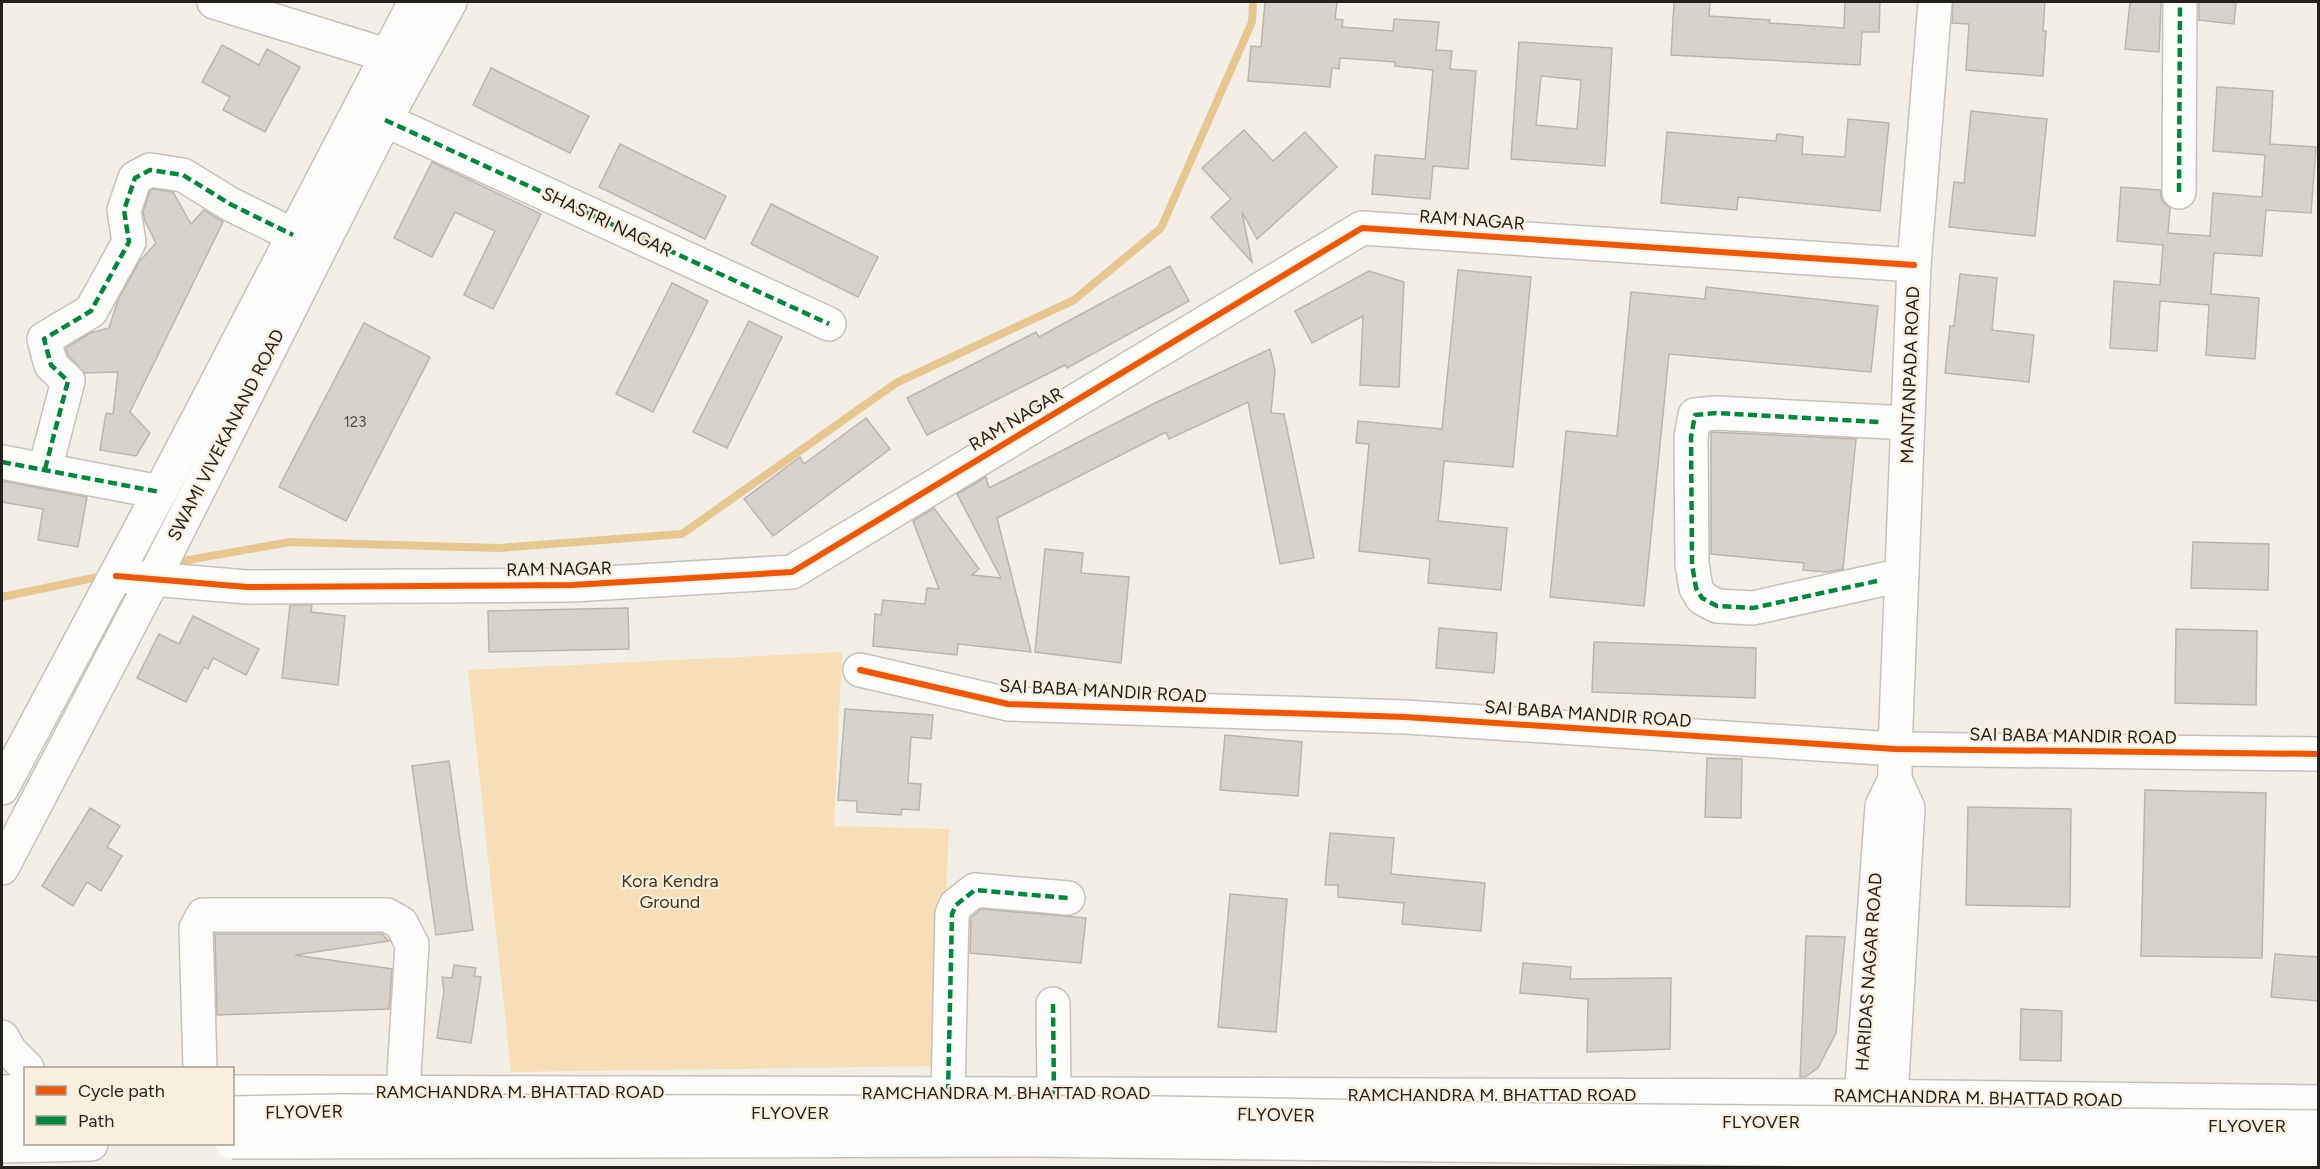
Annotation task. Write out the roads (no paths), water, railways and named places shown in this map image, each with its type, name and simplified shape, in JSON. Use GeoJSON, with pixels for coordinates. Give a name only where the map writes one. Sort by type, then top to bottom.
{"type":"FeatureCollection","features":[{"type":"Feature","properties":{"kind":"main road"},"geometry":{"type":"LineString","coordinates":[[214,2],[400,60]]}},
{"type":"Feature","properties":{"kind":"main road","name":"SWAMI VIVEKANAND ROAD"},"geometry":{"type":"LineString","coordinates":[[2,868],[159,569],[385,120],[415,2]]}},
{"type":"Feature","properties":{"kind":"main road","name":"SWAMI VIVEKANAND ROAD"},"geometry":{"type":"LineString","coordinates":[[2,788],[120,569],[293,235],[400,60],[450,2]]}},
{"type":"Feature","properties":{"kind":"main road","name":"MANTANPADA ROAD"},"geometry":{"type":"LineString","coordinates":[[1895,764],[1889,578],[1894,422],[1914,265],[1935,2]]}},
{"type":"Feature","properties":{"kind":"main road"},"geometry":{"type":"LineString","coordinates":[[2179,192],[2180,2]]}},
{"type":"Feature","properties":{"kind":"main road","name":"SHASTRI NAGAR"},"geometry":{"type":"LineString","coordinates":[[385,120],[829,324]]}},
{"type":"Feature","properties":{"kind":"main road"},"geometry":{"type":"LineString","coordinates":[[45,469],[68,381],[51,365],[44,339],[91,311],[129,242],[124,210],[135,178],[150,170],[183,175],[230,204],[293,235]]}},
{"type":"Feature","properties":{"kind":"main road","name":"RAM NAGAR"},"geometry":{"type":"LineString","coordinates":[[120,569],[159,569],[248,588],[572,585],[792,572],[1362,228],[1914,265]]}},
{"type":"Feature","properties":{"kind":"main road"},"geometry":{"type":"LineString","coordinates":[[1889,578],[1753,608],[1717,606],[1702,598],[1696,588],[1692,564],[1691,438],[1695,415],[1716,412],[1894,422]]}},
{"type":"Feature","properties":{"kind":"main road"},"geometry":{"type":"LineString","coordinates":[[2,462],[160,492]]}},
{"type":"Feature","properties":{"kind":"main road","name":"SAI BABA MANDIR ROAD"},"geometry":{"type":"LineString","coordinates":[[860,670],[1008,704],[1405,717],[1895,764],[2319,754]]}},
{"type":"Feature","properties":{"kind":"main road","name":"HARIDAS NAGAR ROAD"},"geometry":{"type":"LineString","coordinates":[[1856,1167],[1875,1096],[1881,806],[1895,764]]}},
{"type":"Feature","properties":{"kind":"main road"},"geometry":{"type":"LineString","coordinates":[[948,1093],[952,914],[956,905],[975,890],[1068,898]]}},
{"type":"Feature","properties":{"kind":"main road"},"geometry":{"type":"LineString","coordinates":[[200,1067],[196,928],[203,915],[387,915],[401,922],[412,944],[402,1092]]}},
{"type":"Feature","properties":{"kind":"main road"},"geometry":{"type":"LineString","coordinates":[[1053,1004],[1054,1094]]}},
{"type":"Feature","properties":{"kind":"main road"},"geometry":{"type":"LineString","coordinates":[[2,1037],[10,1051],[26,1067]]}},
{"type":"Feature","properties":{"kind":"main road"},"geometry":{"type":"LineString","coordinates":[[2,1092],[24,1092]]}},
{"type":"Feature","properties":{"kind":"main road","name":"RAMCHANDRA M. BHATTAD ROAD"},"geometry":{"type":"LineString","coordinates":[[234,1092],[1875,1096],[2319,1102]]}},
{"type":"Feature","properties":{"kind":"main road","name":"HARIDAS NAGAR ROAD"},"geometry":{"type":"LineString","coordinates":[[1875,1096],[1894,1167]]}},
{"type":"Feature","properties":{"kind":"main road","name":"FLYOVER"},"geometry":{"type":"LineString","coordinates":[[234,1113],[349,1111],[1160,1113],[1558,1121],[2319,1127]]}},
{"type":"Feature","properties":{"kind":"main road"},"geometry":{"type":"LineString","coordinates":[[2,1117],[24,1117]]}},
{"type":"Feature","properties":{"kind":"main road","name":"FLYOVER"},"geometry":{"type":"LineString","coordinates":[[234,1142],[1036,1140],[2319,1156]]}},
{"type":"Feature","properties":{"kind":"main road"},"geometry":{"type":"LineString","coordinates":[[2,1146],[32,1145]]}},
{"type":"Feature","properties":{"kind":"waterway"},"geometry":{"type":"LineString","coordinates":[[171,563],[290,542],[499,548],[682,534],[896,383],[1074,300],[1161,228],[1252,22],[1253,2]]}},
{"type":"Feature","properties":{"kind":"waterway"},"geometry":{"type":"LineString","coordinates":[[2,597],[103,576]]}},
{"type":"Feature","properties":{"kind":"park label","name":"Kora Kendra Ground"},"geometry":{"type":"Point","coordinates":[670,891]}}]}
